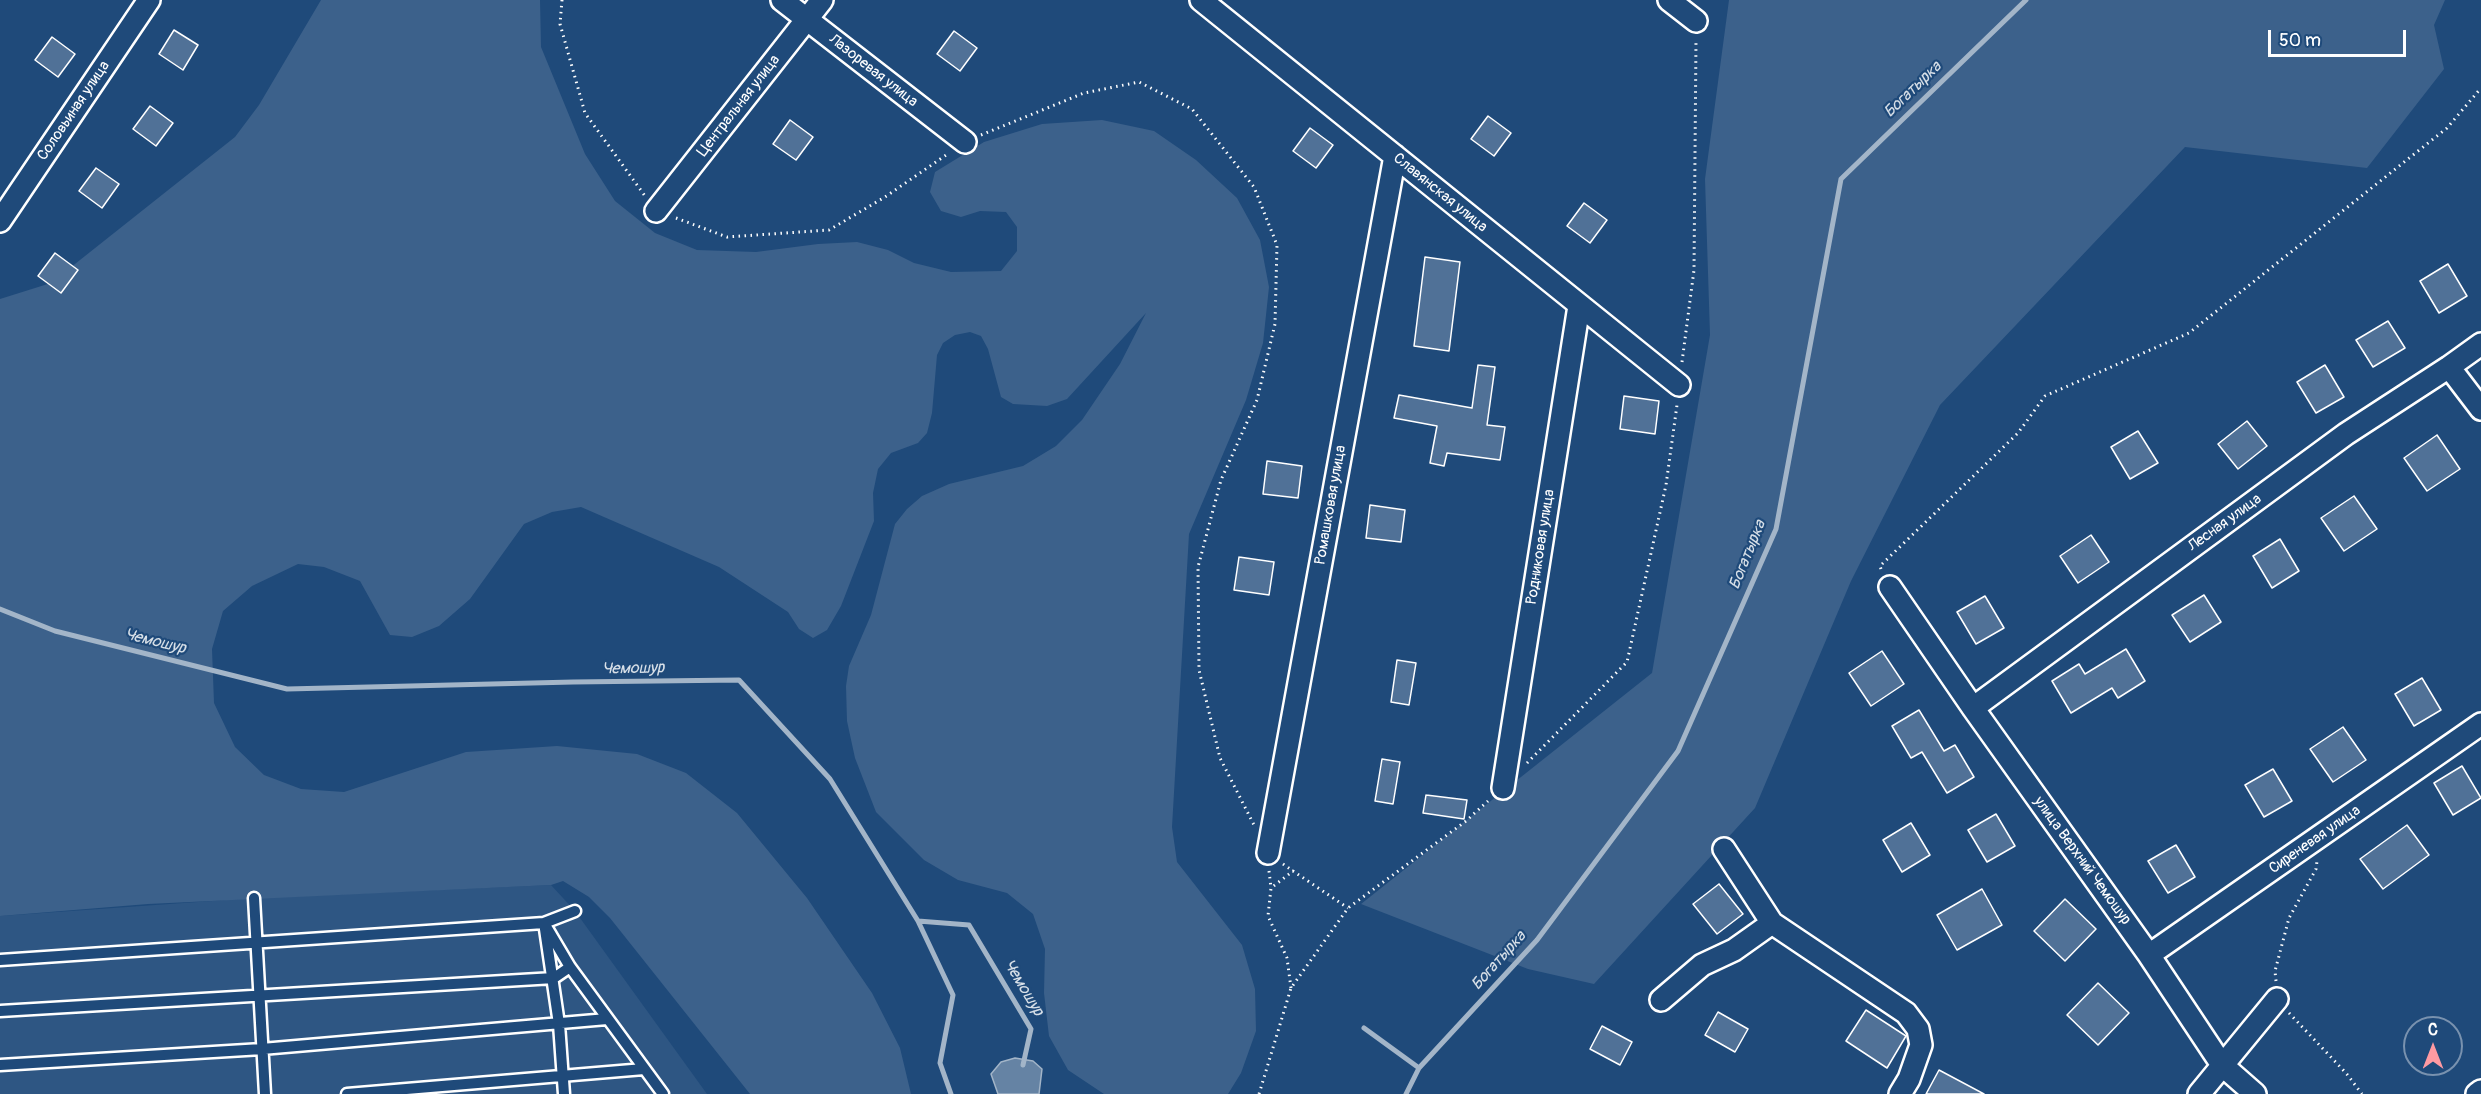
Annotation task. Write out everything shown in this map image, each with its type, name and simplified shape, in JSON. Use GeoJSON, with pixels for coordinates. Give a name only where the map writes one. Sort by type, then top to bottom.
{"type":"FeatureCollection","features":[{"type":"Feature","properties":{"kind":"street","name":"Соловьиная улица"},"geometry":{"type":"LineString","coordinates":[[0,221],[148,0]]}},
{"type":"Feature","properties":{"kind":"street","name":"Лазоревая улица"},"geometry":{"type":"LineString","coordinates":[[782,0],[965,142]]}},
{"type":"Feature","properties":{"kind":"street","name":"Центральная улица"},"geometry":{"type":"LineString","coordinates":[[656,211],[822,0]]}},
{"type":"Feature","properties":{"kind":"street","name":"Славянская улица"},"geometry":{"type":"LineString","coordinates":[[1201,0],[1679,385]]}},
{"type":"Feature","properties":{"kind":"street"},"geometry":{"type":"LineString","coordinates":[[1669,0],[1696,21]]}},
{"type":"Feature","properties":{"kind":"street","name":"Ромашковая улица"},"geometry":{"type":"LineString","coordinates":[[1268,853],[1395,156]]}},
{"type":"Feature","properties":{"kind":"street","name":"Родниковая улица"},"geometry":{"type":"LineString","coordinates":[[1503,788],[1579,306]]}},
{"type":"Feature","properties":{"kind":"street","name":"Лесная улица"},"geometry":{"type":"LineString","coordinates":[[1973,708],[2346,434],[2481,344]]}},
{"type":"Feature","properties":{"kind":"street"},"geometry":{"type":"LineString","coordinates":[[2449,367],[2481,409]]}},
{"type":"Feature","properties":{"kind":"street","name":"улица Верхний Чемошур"},"geometry":{"type":"LineString","coordinates":[[1890,587],[2149,955],[2222,1065],[2255,1094]]}},
{"type":"Feature","properties":{"kind":"street","name":"Сиреневая улица"},"geometry":{"type":"LineString","coordinates":[[2149,955],[2481,724]]}},
{"type":"Feature","properties":{"kind":"street"},"geometry":{"type":"LineString","coordinates":[[1724,849],[1772,923],[1906,1013],[1918,1029],[1921,1045],[1910,1078],[1900,1094]]}},
{"type":"Feature","properties":{"kind":"street"},"geometry":{"type":"LineString","coordinates":[[1661,1000],[1702,965],[1734,950],[1772,923]]}},
{"type":"Feature","properties":{"kind":"street"},"geometry":{"type":"LineString","coordinates":[[2199,1094],[2277,999]]}},
{"type":"Feature","properties":{"kind":"street"},"geometry":{"type":"LineString","coordinates":[[2477,1094],[2481,1091]]}},
{"type":"Feature","properties":{"kind":"lane"},"geometry":{"type":"LineString","coordinates":[[254,898],[265,1094]]}},
{"type":"Feature","properties":{"kind":"lane"},"geometry":{"type":"LineString","coordinates":[[0,960],[544,923],[574,911]]}},
{"type":"Feature","properties":{"kind":"lane"},"geometry":{"type":"LineString","coordinates":[[544,923],[570,967],[663,1094]]}},
{"type":"Feature","properties":{"kind":"lane"},"geometry":{"type":"LineString","coordinates":[[544,923],[554,978],[564,1094]]}},
{"type":"Feature","properties":{"kind":"lane"},"geometry":{"type":"LineString","coordinates":[[0,1011],[554,978],[570,967]]}},
{"type":"Feature","properties":{"kind":"lane"},"geometry":{"type":"LineString","coordinates":[[0,1065],[262,1049],[607,1019]]}},
{"type":"Feature","properties":{"kind":"lane"},"geometry":{"type":"LineString","coordinates":[[347,1094],[562,1078],[644,1069]]}},
{"type":"Feature","properties":{"kind":"path"},"geometry":{"type":"LineString","coordinates":[[562,0],[560,24],[585,113],[656,211],[727,237],[829,230],[885,197],[965,142],[1084,93],[1139,82],[1192,109],[1254,187],[1277,245],[1275,324],[1257,400],[1221,480],[1198,567],[1199,670],[1220,758],[1268,853]]}},
{"type":"Feature","properties":{"kind":"path"},"geometry":{"type":"LineString","coordinates":[[1259,1094],[1291,988],[1348,909],[1466,821],[1503,788],[1627,662],[1666,485],[1694,270],[1696,21]]}},
{"type":"Feature","properties":{"kind":"path"},"geometry":{"type":"LineString","coordinates":[[1890,587],[1880,567],[2018,434],[2045,396],[2189,333],[2447,128],[2481,88]]}},
{"type":"Feature","properties":{"kind":"path"},"geometry":{"type":"LineString","coordinates":[[2318,839],[2316,869],[2289,918],[2275,971],[2277,999],[2346,1073],[2362,1094]]}},
{"type":"Feature","properties":{"kind":"path"},"geometry":{"type":"LineString","coordinates":[[1291,988],[1287,958],[1268,916],[1271,888],[1293,871],[1348,909]]}},
{"type":"Feature","properties":{"kind":"shaded area"},"geometry":{"type":"Polygon","coordinates":[[[321,0],[540,0],[541,47],[585,154],[615,201],[655,233],[697,250],[756,252],[818,244],[857,242],[888,250],[914,263],[951,272],[1001,271],[1017,251],[1017,227],[1006,212],[980,211],[961,217],[941,211],[930,192],[935,172],[984,142],[1042,124],[1102,120],[1154,131],[1196,160],[1237,198],[1260,240],[1269,287],[1263,343],[1246,400],[1189,534],[1172,827],[1177,862],[1242,945],[1255,989],[1256,1031],[1241,1073],[1228,1094],[1104,1094],[1068,1070],[1049,1036],[1044,993],[1045,949],[1033,914],[1007,893],[958,880],[924,860],[876,812],[855,758],[847,721],[846,686],[849,666],[871,615],[895,524],[922,496],[949,484],[1023,466],[1056,446],[1082,420],[1120,364],[1146,313],[1067,399],[1047,406],[1013,404],[1001,397],[988,349],[981,336],[970,332],[955,335],[943,343],[937,355],[932,413],[927,433],[918,443],[891,453],[878,469],[873,493],[874,521],[841,606],[827,630],[813,638],[799,629],[788,612],[719,567],[581,507],[552,512],[524,524],[470,599],[439,626],[412,637],[390,635],[360,581],[324,567],[298,564],[252,586],[223,611],[212,649],[214,703],[235,747],[264,775],[301,789],[344,792],[466,752],[557,746],[637,754],[686,773],[737,813],[807,898],[872,993],[900,1048],[911,1094],[750,1094],[610,918],[589,897],[563,881],[551,885],[148,904],[0,916],[0,299],[51,283],[235,137],[259,105],[321,0]]]}},
{"type":"Feature","properties":{"kind":"shaded area"},"geometry":{"type":"Polygon","coordinates":[[[1729,0],[2445,0],[2434,25],[2444,69],[2367,168],[2185,147],[1940,405],[1851,581],[1755,808],[1594,984],[1528,969],[1361,904],[1652,673],[1710,335],[1705,179],[1729,0]]]}},
{"type":"Feature","properties":{"kind":"shaded area"},"geometry":{"type":"Polygon","coordinates":[[[551,885],[575,911],[707,1094],[0,1094],[0,916],[254,898],[551,885]]]}},
{"type":"Feature","properties":{"kind":"shaded area"},"geometry":{"type":"Polygon","coordinates":[[[1015,1058],[1033,1061],[1042,1069],[1039,1094],[998,1094],[991,1074],[1001,1062],[1015,1058]]]}},
{"type":"Feature","properties":{"kind":"building"},"geometry":{"type":"Polygon","coordinates":[[[174,30],[198,45],[183,70],[159,54],[174,30]]]}},
{"type":"Feature","properties":{"kind":"building"},"geometry":{"type":"Polygon","coordinates":[[[954,31],[977,48],[960,71],[937,54],[954,31]]]}},
{"type":"Feature","properties":{"kind":"building"},"geometry":{"type":"Polygon","coordinates":[[[52,37],[75,54],[58,77],[35,60],[52,37]]]}},
{"type":"Feature","properties":{"kind":"building"},"geometry":{"type":"Polygon","coordinates":[[[150,106],[173,123],[156,146],[133,129],[150,106]]]}},
{"type":"Feature","properties":{"kind":"building"},"geometry":{"type":"Polygon","coordinates":[[[1488,116],[1511,133],[1494,156],[1471,139],[1488,116]]]}},
{"type":"Feature","properties":{"kind":"building"},"geometry":{"type":"Polygon","coordinates":[[[790,120],[813,137],[796,160],[773,144],[790,120]]]}},
{"type":"Feature","properties":{"kind":"building"},"geometry":{"type":"Polygon","coordinates":[[[1310,128],[1333,145],[1316,168],[1293,151],[1310,128]]]}},
{"type":"Feature","properties":{"kind":"building"},"geometry":{"type":"Polygon","coordinates":[[[96,168],[119,184],[102,208],[79,191],[96,168]]]}},
{"type":"Feature","properties":{"kind":"building"},"geometry":{"type":"Polygon","coordinates":[[[1584,203],[1607,220],[1590,243],[1567,226],[1584,203]]]}},
{"type":"Feature","properties":{"kind":"building"},"geometry":{"type":"Polygon","coordinates":[[[55,253],[78,270],[61,293],[38,276],[55,253]]]}},
{"type":"Feature","properties":{"kind":"building"},"geometry":{"type":"Polygon","coordinates":[[[1425,257],[1460,262],[1449,351],[1414,346],[1425,257]]]}},
{"type":"Feature","properties":{"kind":"building"},"geometry":{"type":"Polygon","coordinates":[[[2448,264],[2467,296],[2439,313],[2420,281],[2448,264]]]}},
{"type":"Feature","properties":{"kind":"building"},"geometry":{"type":"Polygon","coordinates":[[[2388,321],[2405,348],[2373,367],[2356,340],[2388,321]]]}},
{"type":"Feature","properties":{"kind":"building"},"geometry":{"type":"Polygon","coordinates":[[[1478,365],[1495,367],[1487,425],[1505,427],[1500,460],[1447,453],[1444,466],[1430,463],[1437,426],[1394,418],[1399,395],[1472,408],[1478,365]]]}},
{"type":"Feature","properties":{"kind":"building"},"geometry":{"type":"Polygon","coordinates":[[[2325,365],[2344,397],[2316,413],[2297,382],[2325,365]]]}},
{"type":"Feature","properties":{"kind":"building"},"geometry":{"type":"Polygon","coordinates":[[[1624,396],[1659,401],[1655,434],[1620,429],[1624,396]]]}},
{"type":"Feature","properties":{"kind":"building"},"geometry":{"type":"Polygon","coordinates":[[[2247,421],[2267,446],[2238,469],[2218,444],[2247,421]]]}},
{"type":"Feature","properties":{"kind":"building"},"geometry":{"type":"Polygon","coordinates":[[[2138,431],[2158,463],[2130,479],[2111,447],[2138,431]]]}},
{"type":"Feature","properties":{"kind":"building"},"geometry":{"type":"Polygon","coordinates":[[[2437,435],[2460,469],[2427,491],[2404,458],[2437,435]]]}},
{"type":"Feature","properties":{"kind":"building"},"geometry":{"type":"Polygon","coordinates":[[[1267,461],[1302,466],[1298,498],[1263,494],[1267,461]]]}},
{"type":"Feature","properties":{"kind":"building"},"geometry":{"type":"Polygon","coordinates":[[[2354,496],[2377,529],[2344,551],[2321,518],[2354,496]]]}},
{"type":"Feature","properties":{"kind":"building"},"geometry":{"type":"Polygon","coordinates":[[[1370,505],[1405,510],[1401,542],[1366,538],[1370,505]]]}},
{"type":"Feature","properties":{"kind":"building"},"geometry":{"type":"Polygon","coordinates":[[[2091,535],[2109,562],[2078,583],[2060,556],[2091,535]]]}},
{"type":"Feature","properties":{"kind":"building"},"geometry":{"type":"Polygon","coordinates":[[[2280,539],[2299,571],[2272,588],[2253,556],[2280,539]]]}},
{"type":"Feature","properties":{"kind":"building"},"geometry":{"type":"Polygon","coordinates":[[[1239,557],[1274,562],[1269,595],[1234,590],[1239,557]]]}},
{"type":"Feature","properties":{"kind":"building"},"geometry":{"type":"Polygon","coordinates":[[[2204,595],[2221,622],[2190,642],[2172,615],[2204,595]]]}},
{"type":"Feature","properties":{"kind":"building"},"geometry":{"type":"Polygon","coordinates":[[[1985,596],[2004,628],[1976,644],[1957,612],[1985,596]]]}},
{"type":"Feature","properties":{"kind":"building"},"geometry":{"type":"Polygon","coordinates":[[[2126,649],[2145,681],[2118,698],[2112,688],[2071,713],[2052,681],[2079,664],[2085,674],[2126,649]]]}},
{"type":"Feature","properties":{"kind":"building"},"geometry":{"type":"Polygon","coordinates":[[[1882,651],[1904,684],[1871,706],[1849,673],[1882,651]]]}},
{"type":"Feature","properties":{"kind":"building"},"geometry":{"type":"Polygon","coordinates":[[[1397,660],[1416,663],[1409,705],[1391,702],[1397,660]]]}},
{"type":"Feature","properties":{"kind":"building"},"geometry":{"type":"Polygon","coordinates":[[[2422,678],[2441,710],[2414,726],[2395,694],[2422,678]]]}},
{"type":"Feature","properties":{"kind":"building"},"geometry":{"type":"Polygon","coordinates":[[[1919,710],[1944,751],[1955,745],[1974,777],[1947,793],[1922,752],[1911,758],[1892,726],[1919,710]]]}},
{"type":"Feature","properties":{"kind":"building"},"geometry":{"type":"Polygon","coordinates":[[[2343,727],[2366,760],[2333,782],[2310,749],[2343,727]]]}},
{"type":"Feature","properties":{"kind":"building"},"geometry":{"type":"Polygon","coordinates":[[[1382,759],[1400,762],[1393,804],[1375,801],[1382,759]]]}},
{"type":"Feature","properties":{"kind":"building"},"geometry":{"type":"Polygon","coordinates":[[[2462,766],[2481,798],[2453,815],[2434,783],[2462,766]]]}},
{"type":"Feature","properties":{"kind":"building"},"geometry":{"type":"Polygon","coordinates":[[[2273,769],[2292,801],[2264,817],[2245,785],[2273,769]]]}},
{"type":"Feature","properties":{"kind":"building"},"geometry":{"type":"Polygon","coordinates":[[[1426,795],[1467,800],[1464,819],[1423,813],[1426,795]]]}},
{"type":"Feature","properties":{"kind":"building"},"geometry":{"type":"Polygon","coordinates":[[[1996,814],[2015,846],[1987,862],[1968,830],[1996,814]]]}},
{"type":"Feature","properties":{"kind":"building"},"geometry":{"type":"Polygon","coordinates":[[[1911,823],[1930,855],[1902,872],[1883,840],[1911,823]]]}},
{"type":"Feature","properties":{"kind":"building"},"geometry":{"type":"Polygon","coordinates":[[[2407,825],[2429,855],[2383,889],[2360,859],[2407,825]]]}},
{"type":"Feature","properties":{"kind":"building"},"geometry":{"type":"Polygon","coordinates":[[[2176,845],[2195,877],[2168,893],[2148,861],[2176,845]]]}},
{"type":"Feature","properties":{"kind":"building"},"geometry":{"type":"Polygon","coordinates":[[[1719,884],[1743,914],[1717,934],[1693,904],[1719,884]]]}},
{"type":"Feature","properties":{"kind":"building"},"geometry":{"type":"Polygon","coordinates":[[[1982,889],[2002,925],[1957,950],[1937,915],[1982,889]]]}},
{"type":"Feature","properties":{"kind":"building"},"geometry":{"type":"Polygon","coordinates":[[[2065,899],[2096,929],[2065,961],[2034,931],[2065,899]]]}},
{"type":"Feature","properties":{"kind":"building"},"geometry":{"type":"Polygon","coordinates":[[[2098,983],[2129,1013],[2098,1045],[2067,1015],[2098,983]]]}},
{"type":"Feature","properties":{"kind":"building"},"geometry":{"type":"Polygon","coordinates":[[[1866,1010],[1906,1036],[1887,1068],[1846,1041],[1866,1010]]]}},
{"type":"Feature","properties":{"kind":"building"},"geometry":{"type":"Polygon","coordinates":[[[1718,1012],[1748,1029],[1735,1052],[1705,1035],[1718,1012]]]}},
{"type":"Feature","properties":{"kind":"building"},"geometry":{"type":"Polygon","coordinates":[[[1602,1026],[1632,1042],[1620,1065],[1590,1049],[1602,1026]]]}},
{"type":"Feature","properties":{"kind":"building"},"geometry":{"type":"Polygon","coordinates":[[[1939,1070],[1984,1094],[1926,1094],[1939,1070]]]}},
{"type":"Feature","properties":{"kind":"waterway","name":"Богатырка"},"geometry":{"type":"LineString","coordinates":[[1406,1094],[1419,1068],[1537,940],[1678,751],[1776,529],[1841,179],[2026,0]]}},
{"type":"Feature","properties":{"kind":"waterway","name":"Чемошур"},"geometry":{"type":"LineString","coordinates":[[0,609],[55,631],[287,689],[739,680],[830,779],[918,921],[969,925],[1031,1029],[1023,1065]]}},
{"type":"Feature","properties":{"kind":"waterway"},"geometry":{"type":"LineString","coordinates":[[918,921],[953,995],[940,1063],[951,1094]]}},
{"type":"Feature","properties":{"kind":"waterway"},"geometry":{"type":"LineString","coordinates":[[1364,1028],[1419,1068]]}}]}
